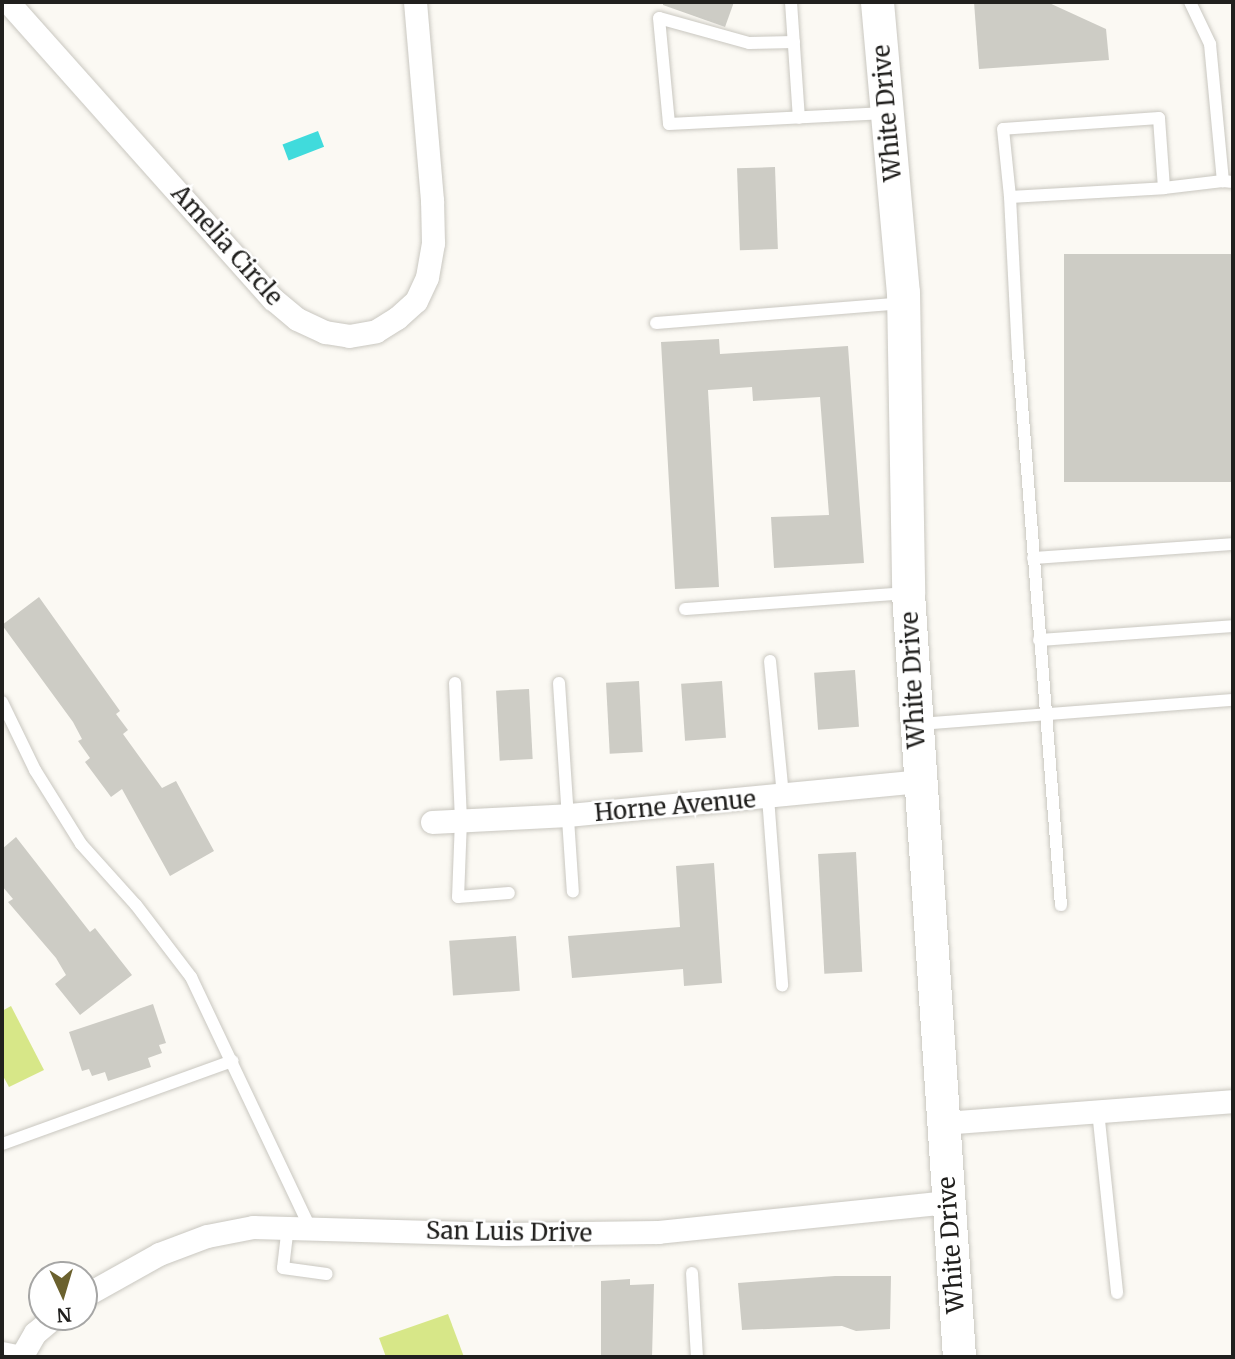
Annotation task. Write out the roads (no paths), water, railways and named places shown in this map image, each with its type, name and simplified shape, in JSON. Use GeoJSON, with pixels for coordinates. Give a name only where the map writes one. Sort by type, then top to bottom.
{"type":"FeatureCollection","features":[{"type":"Feature","properties":{"kind":"street","name":"Amelia Circle"},"geometry":{"type":"LineString","coordinates":[[8,2],[273,299],[297,319],[325,332],[349,336],[376,331],[397,318],[416,301],[427,277],[433,243],[432,200],[415,2]]}},
{"type":"Feature","properties":{"kind":"street","name":"White Drive"},"geometry":{"type":"LineString","coordinates":[[878,3],[903,303],[908,593],[918,781],[959,1357]]}},
{"type":"Feature","properties":{"kind":"street","name":"Horne Avenue"},"geometry":{"type":"LineString","coordinates":[[432,822],[568,815],[918,781]]}},
{"type":"Feature","properties":{"kind":"street"},"geometry":{"type":"LineString","coordinates":[[943,1123],[1233,1101]]}},
{"type":"Feature","properties":{"kind":"street","name":"San Luis Drive"},"geometry":{"type":"LineString","coordinates":[[98,1288],[159,1254],[207,1236],[299,1226],[504,1234],[658,1232],[948,1202]]}},
{"type":"Feature","properties":{"kind":"street"},"geometry":{"type":"LineString","coordinates":[[15,1352],[38,1331]]}},
{"type":"Feature","properties":{"kind":"lane"},"geometry":{"type":"LineString","coordinates":[[791,2],[799,118]]}},
{"type":"Feature","properties":{"kind":"lane"},"geometry":{"type":"LineString","coordinates":[[1010,197],[1228,182],[1210,44],[1190,2]]}},
{"type":"Feature","properties":{"kind":"lane"},"geometry":{"type":"LineString","coordinates":[[794,41],[749,43],[659,18],[669,124],[887,113]]}},
{"type":"Feature","properties":{"kind":"lane"},"geometry":{"type":"LineString","coordinates":[[1061,905],[1044,715],[1010,197],[1003,129],[1159,118],[1164,188]]}},
{"type":"Feature","properties":{"kind":"lane"},"geometry":{"type":"LineString","coordinates":[[656,323],[903,303]]}},
{"type":"Feature","properties":{"kind":"lane"},"geometry":{"type":"LineString","coordinates":[[1033,558],[1233,544]]}},
{"type":"Feature","properties":{"kind":"lane"},"geometry":{"type":"LineString","coordinates":[[685,609],[908,593]]}},
{"type":"Feature","properties":{"kind":"lane"},"geometry":{"type":"LineString","coordinates":[[1039,640],[1233,626]]}},
{"type":"Feature","properties":{"kind":"lane"},"geometry":{"type":"LineString","coordinates":[[770,661],[782,985]]}},
{"type":"Feature","properties":{"kind":"lane"},"geometry":{"type":"LineString","coordinates":[[455,683],[461,820],[458,897],[509,893]]}},
{"type":"Feature","properties":{"kind":"lane"},"geometry":{"type":"LineString","coordinates":[[559,683],[573,892]]}},
{"type":"Feature","properties":{"kind":"lane"},"geometry":{"type":"LineString","coordinates":[[915,724],[1233,700]]}},
{"type":"Feature","properties":{"kind":"lane"},"geometry":{"type":"LineString","coordinates":[[2,702],[54,803],[81,844],[136,905],[191,977],[233,1061],[299,1226],[283,1268],[327,1274]]}},
{"type":"Feature","properties":{"kind":"lane"},"geometry":{"type":"LineString","coordinates":[[2,1144],[233,1061]]}},
{"type":"Feature","properties":{"kind":"lane"},"geometry":{"type":"LineString","coordinates":[[1098,1111],[1117,1293]]}},
{"type":"Feature","properties":{"kind":"lane"},"geometry":{"type":"LineString","coordinates":[[692,1273],[697,1357]]}},
{"type":"Feature","properties":{"kind":"water"},"geometry":{"type":"Polygon","coordinates":[[[318,131],[324,147],[289,160],[283,145],[318,131]]]}}]}
